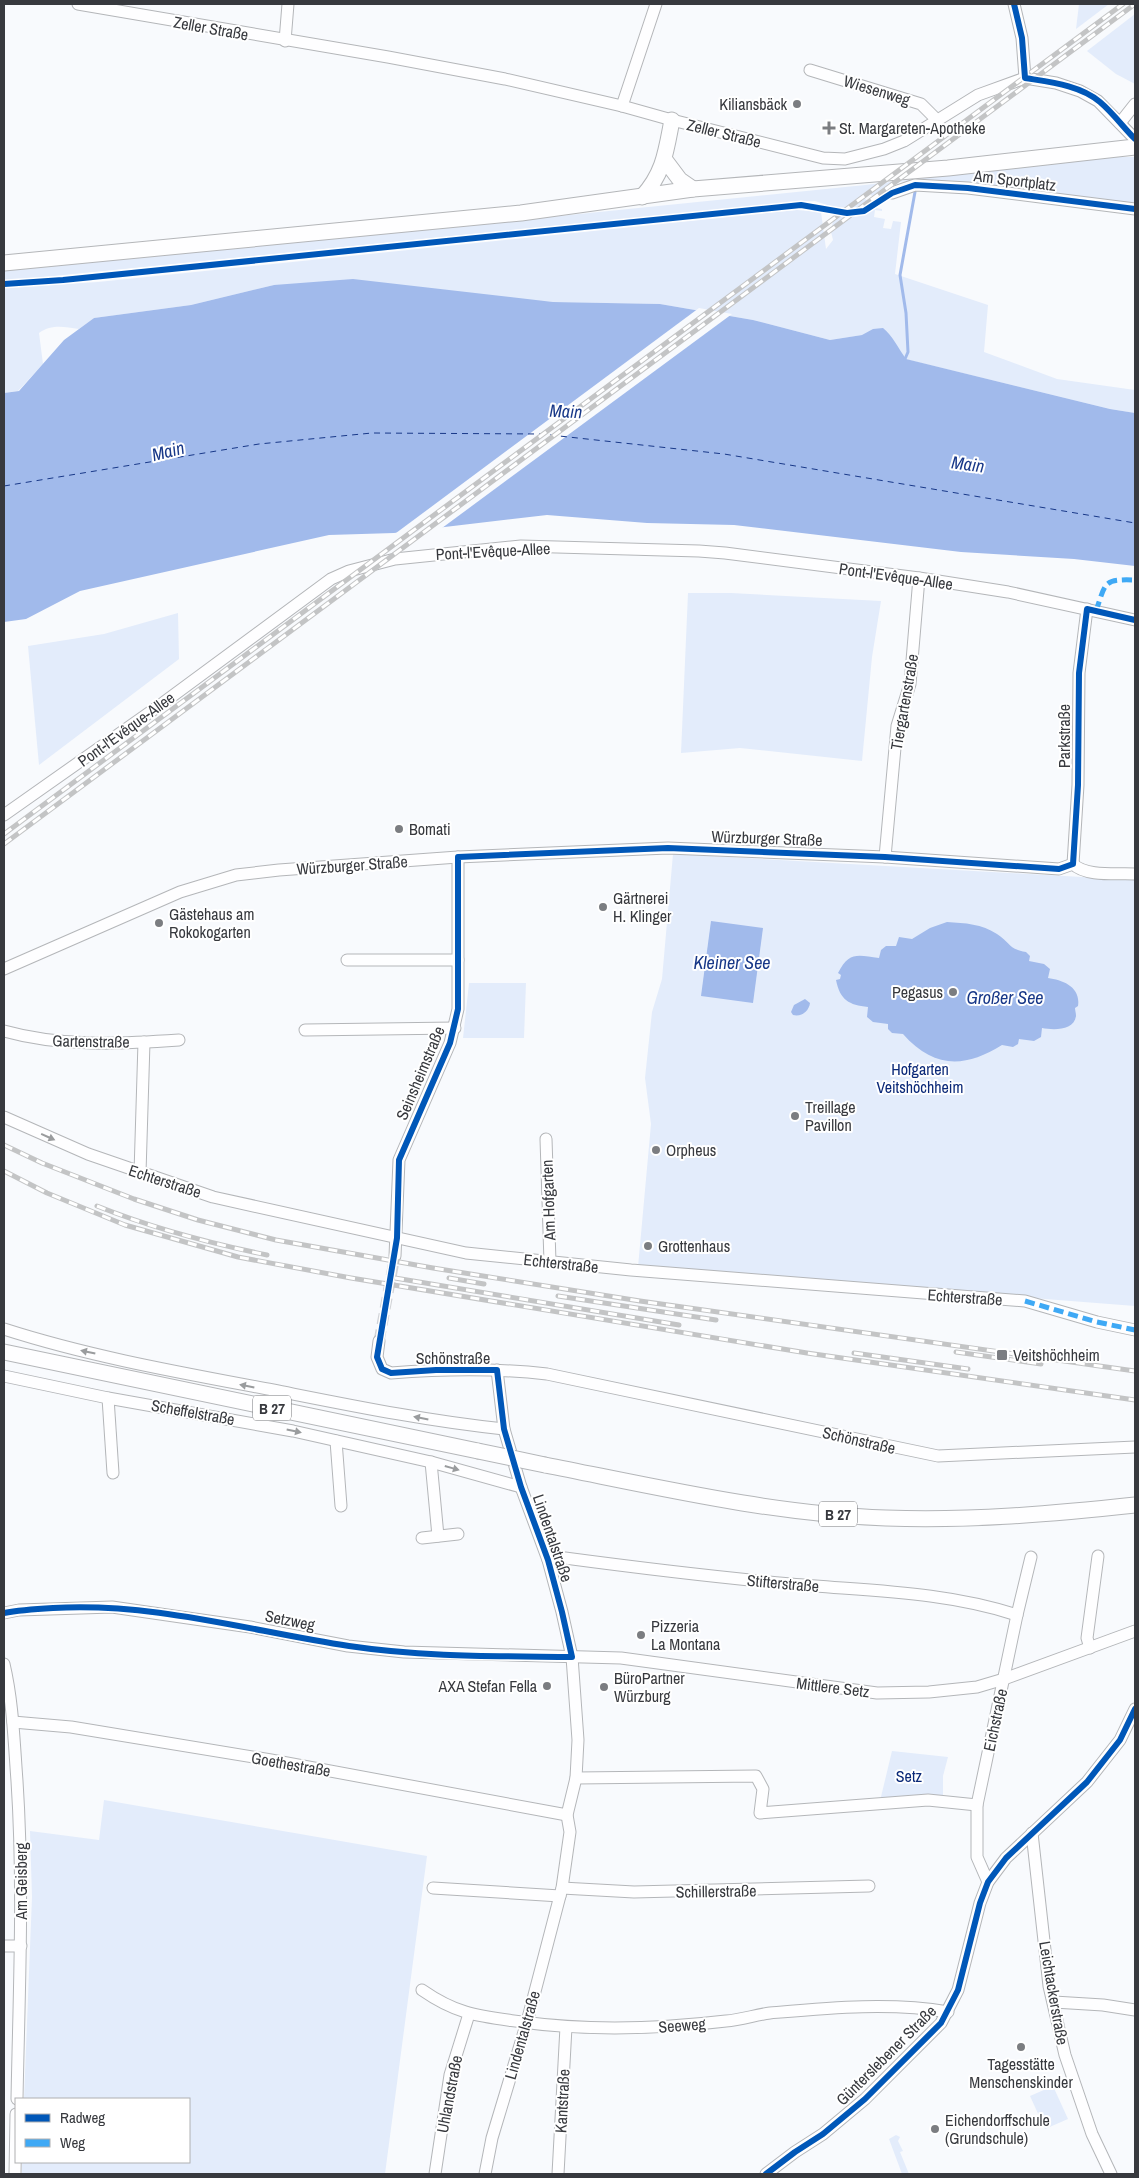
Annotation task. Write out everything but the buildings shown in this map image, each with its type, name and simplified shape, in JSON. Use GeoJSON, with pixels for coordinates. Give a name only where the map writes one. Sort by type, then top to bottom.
{"type":"FeatureCollection","features":[{"type":"Feature","properties":{"kind":"main road"},"geometry":{"type":"LineString","coordinates":[[642,197],[652,185],[665,160],[672,120]]}},
{"type":"Feature","properties":{"kind":"main road"},"geometry":{"type":"LineString","coordinates":[[4,263],[521,213],[693,189],[948,168],[1134,141]]}},
{"type":"Feature","properties":{"kind":"main road"},"geometry":{"type":"LineString","coordinates":[[665,160],[676,176],[693,189]]}},
{"type":"Feature","properties":{"kind":"main road","name":"B 27"},"geometry":{"type":"LineString","coordinates":[[4,1352],[545,1465],[715,1498],[806,1512],[884,1518],[954,1520],[1027,1516],[1135,1505]]}},
{"type":"Feature","properties":{"kind":"street","name":"Zeller Straße"},"geometry":{"type":"LineString","coordinates":[[78,4],[505,79],[622,106],[808,155],[845,159],[867,155],[897,144],[978,95],[1025,78]]}},
{"type":"Feature","properties":{"kind":"street"},"geometry":{"type":"LineString","coordinates":[[285,40],[288,4]]}},
{"type":"Feature","properties":{"kind":"street"},"geometry":{"type":"LineString","coordinates":[[622,106],[656,4]]}},
{"type":"Feature","properties":{"kind":"street"},"geometry":{"type":"LineString","coordinates":[[1014,4],[1022,38],[1025,78],[1080,91],[1098,101],[1120,123],[1134,141]]}},
{"type":"Feature","properties":{"kind":"street","name":"Wiesenweg"},"geometry":{"type":"LineString","coordinates":[[810,70],[921,104],[937,120]]}},
{"type":"Feature","properties":{"kind":"street"},"geometry":{"type":"LineString","coordinates":[[1120,123],[1135,104]]}},
{"type":"Feature","properties":{"kind":"street","name":"Am Sportplatz"},"geometry":{"type":"LineString","coordinates":[[892,192],[915,185],[968,188],[1135,209]]}},
{"type":"Feature","properties":{"kind":"street","name":"Pont-l'Evêque-Allee"},"geometry":{"type":"LineString","coordinates":[[4,816],[155,709],[331,579],[349,571],[395,559],[521,546],[725,553],[919,578],[1008,592],[1135,620]]}},
{"type":"Feature","properties":{"kind":"street","name":"Tiergartenstraße"},"geometry":{"type":"LineString","coordinates":[[885,857],[897,726],[910,684],[919,578]]}},
{"type":"Feature","properties":{"kind":"street","name":"Parkstraße"},"geometry":{"type":"LineString","coordinates":[[1073,864],[1078,785],[1079,673],[1087,608]]}},
{"type":"Feature","properties":{"kind":"street","name":"Würzburger Straße"},"geometry":{"type":"LineString","coordinates":[[4,969],[180,892],[236,876],[331,866],[458,857],[668,848],[885,857],[1059,869],[1073,864],[1078,869],[1087,871],[1135,874]]}},
{"type":"Feature","properties":{"kind":"street","name":"Seinsheimstraße"},"geometry":{"type":"LineString","coordinates":[[397,1238],[399,1160],[455,1028],[458,1008],[458,857]]}},
{"type":"Feature","properties":{"kind":"street"},"geometry":{"type":"LineString","coordinates":[[347,960],[458,960]]}},
{"type":"Feature","properties":{"kind":"street","name":"Seinsheimstraße"},"geometry":{"type":"LineString","coordinates":[[305,1030],[455,1028]]}},
{"type":"Feature","properties":{"kind":"street","name":"Gartenstraße"},"geometry":{"type":"LineString","coordinates":[[4,1031],[40,1040],[69,1043],[179,1040]]}},
{"type":"Feature","properties":{"kind":"street"},"geometry":{"type":"LineString","coordinates":[[140,1173],[144,1042]]}},
{"type":"Feature","properties":{"kind":"street","name":"Echterstraße"},"geometry":{"type":"LineString","coordinates":[[4,1117],[88,1154],[213,1197],[466,1253],[631,1270],[1025,1302],[1097,1322],[1135,1330]]}},
{"type":"Feature","properties":{"kind":"street","name":"Am Hofgarten"},"geometry":{"type":"LineString","coordinates":[[546,1139],[550,1262]]}},
{"type":"Feature","properties":{"kind":"street"},"geometry":{"type":"LineString","coordinates":[[395,1256],[397,1238]]}},
{"type":"Feature","properties":{"kind":"street"},"geometry":{"type":"LineString","coordinates":[[4,1329],[46,1343],[222,1381],[445,1423],[504,1429]]}},
{"type":"Feature","properties":{"kind":"street","name":"Schönstraße"},"geometry":{"type":"LineString","coordinates":[[379,1340],[377,1357],[382,1369],[392,1373],[436,1370],[497,1370],[557,1376],[938,1456],[1135,1447]]}},
{"type":"Feature","properties":{"kind":"street","name":"Schönstraße"},"geometry":{"type":"LineString","coordinates":[[497,1370],[504,1429]]}},
{"type":"Feature","properties":{"kind":"street","name":"Scheffelstraße"},"geometry":{"type":"LineString","coordinates":[[4,1376],[108,1398],[250,1422],[431,1462],[521,1487]]}},
{"type":"Feature","properties":{"kind":"street"},"geometry":{"type":"LineString","coordinates":[[108,1398],[113,1473]]}},
{"type":"Feature","properties":{"kind":"street","name":"Lindentalstraße"},"geometry":{"type":"LineString","coordinates":[[486,2174],[492,2138],[527,2022],[561,1892],[570,1832],[567,1815],[576,1778],[578,1740],[572,1658],[562,1612],[548,1560],[521,1487],[504,1429]]}},
{"type":"Feature","properties":{"kind":"street"},"geometry":{"type":"LineString","coordinates":[[336,1441],[342,1506]]}},
{"type":"Feature","properties":{"kind":"street"},"geometry":{"type":"LineString","coordinates":[[431,1462],[438,1536]]}},
{"type":"Feature","properties":{"kind":"street"},"geometry":{"type":"LineString","coordinates":[[422,1538],[458,1534]]}},
{"type":"Feature","properties":{"kind":"street"},"geometry":{"type":"LineString","coordinates":[[1090,1648],[1087,1638],[1098,1556]]}},
{"type":"Feature","properties":{"kind":"street","name":"Stifterstraße"},"geometry":{"type":"LineString","coordinates":[[548,1560],[564,1558],[684,1574],[915,1594],[992,1607],[1016,1615]]}},
{"type":"Feature","properties":{"kind":"street","name":"Eichstraße"},"geometry":{"type":"LineString","coordinates":[[988,1882],[977,1857],[977,1804],[1016,1615],[1031,1558]]}},
{"type":"Feature","properties":{"kind":"street","name":"Setzweg"},"geometry":{"type":"LineString","coordinates":[[4,1613],[19,1610],[112,1607],[241,1625],[348,1646],[404,1652],[572,1658]]}},
{"type":"Feature","properties":{"kind":"street","name":"Mittlere Setz"},"geometry":{"type":"LineString","coordinates":[[572,1658],[615,1658],[650,1661],[877,1693],[929,1692],[977,1687],[1004,1679],[1135,1630]]}},
{"type":"Feature","properties":{"kind":"street","name":"Am Geisberg"},"geometry":{"type":"LineString","coordinates":[[4,1664],[12,1722],[21,1832],[21,1946],[17,2098]]}},
{"type":"Feature","properties":{"kind":"street","name":"Günterslebener Straße"},"geometry":{"type":"LineString","coordinates":[[766,2174],[823,2134],[865,2099],[941,2023],[958,1990],[980,1903],[988,1882],[1006,1858],[1087,1782],[1120,1740],[1135,1709]]}},
{"type":"Feature","properties":{"kind":"street","name":"Goethestraße"},"geometry":{"type":"LineString","coordinates":[[12,1722],[72,1727],[261,1758],[567,1815]]}},
{"type":"Feature","properties":{"kind":"street"},"geometry":{"type":"LineString","coordinates":[[576,1778],[756,1776],[763,1789],[760,1813],[928,1800],[977,1804]]}},
{"type":"Feature","properties":{"kind":"street","name":"Leichtackerstraße"},"geometry":{"type":"LineString","coordinates":[[1032,1833],[1049,1986],[1065,2055],[1092,2134],[1111,2174]]}},
{"type":"Feature","properties":{"kind":"street","name":"Schillerstraße"},"geometry":{"type":"LineString","coordinates":[[561,1892],[869,1886]]}},
{"type":"Feature","properties":{"kind":"street"},"geometry":{"type":"LineString","coordinates":[[433,1888],[561,1892]]}},
{"type":"Feature","properties":{"kind":"street"},"geometry":{"type":"LineString","coordinates":[[4,1946],[21,1946]]}},
{"type":"Feature","properties":{"kind":"street","name":"Seeweg"},"geometry":{"type":"LineString","coordinates":[[422,1990],[442,2004],[469,2014],[566,2027],[668,2027],[728,2021],[769,2013],[873,2007],[929,2009],[948,2012]]}},
{"type":"Feature","properties":{"kind":"street"},"geometry":{"type":"LineString","coordinates":[[1054,2002],[1103,2005],[1135,2010]]}},
{"type":"Feature","properties":{"kind":"street","name":"Uhlandstraße"},"geometry":{"type":"LineString","coordinates":[[435,2174],[450,2075],[469,2014]]}},
{"type":"Feature","properties":{"kind":"street","name":"Kantstraße"},"geometry":{"type":"LineString","coordinates":[[558,2174],[566,2027]]}},
{"type":"Feature","properties":{"kind":"green space"},"geometry":{"type":"Polygon","coordinates":[[[1079,4],[1109,4],[1076,29],[1079,4]]]}},
{"type":"Feature","properties":{"kind":"green space"},"geometry":{"type":"Polygon","coordinates":[[[1135,14],[1135,84],[1116,74],[1087,51],[1135,14]]]}},
{"type":"Feature","properties":{"kind":"green space"},"geometry":{"type":"Polygon","coordinates":[[[1102,157],[1135,157],[1135,203],[914,181],[898,182],[875,199],[868,192],[863,196],[869,204],[857,207],[836,208],[815,201],[791,202],[4,281],[4,269],[865,185],[1102,157]]]}},
{"type":"Feature","properties":{"kind":"green space"},"geometry":{"type":"Polygon","coordinates":[[[876,208],[882,209],[882,211],[875,210],[874,217],[885,219],[883,228],[891,229],[893,221],[901,222],[895,274],[988,305],[984,352],[1057,379],[1135,390],[1135,413],[1110,409],[905,359],[893,342],[862,335],[830,340],[753,320],[660,304],[553,302],[274,285],[191,305],[94,318],[79,329],[58,327],[44,330],[39,333],[43,364],[18,391],[4,393],[4,288],[98,282],[797,210],[821,212],[826,249],[833,240],[831,232],[834,215],[856,217],[876,208]]]}},
{"type":"Feature","properties":{"kind":"green space"},"geometry":{"type":"Polygon","coordinates":[[[688,593],[731,593],[881,601],[872,657],[862,761],[740,748],[681,753],[688,593]]]}},
{"type":"Feature","properties":{"kind":"green space"},"geometry":{"type":"Polygon","coordinates":[[[178,613],[179,659],[39,765],[28,646],[104,634],[178,613]]]}},
{"type":"Feature","properties":{"kind":"green space","name":"Hofgarten Veitshöchheim"},"geometry":{"type":"Polygon","coordinates":[[[673,854],[1135,880],[1135,1306],[638,1267],[651,1124],[645,1078],[652,1012],[662,979],[673,854]]]}},
{"type":"Feature","properties":{"kind":"green space"},"geometry":{"type":"Polygon","coordinates":[[[469,983],[526,983],[524,1038],[463,1038],[469,983]]]}},
{"type":"Feature","properties":{"kind":"green space","name":"Setz"},"geometry":{"type":"Polygon","coordinates":[[[892,1751],[948,1757],[943,1776],[943,1795],[880,1801],[892,1751]]]}},
{"type":"Feature","properties":{"kind":"green space"},"geometry":{"type":"Polygon","coordinates":[[[104,1800],[427,1856],[385,2174],[22,2174],[22,2163],[190,2163],[190,2098],[24,2098],[32,1897],[30,1831],[99,1840],[104,1800]]]}},
{"type":"Feature","properties":{"kind":"green space"},"geometry":{"type":"Polygon","coordinates":[[[1053,2086],[1068,2119],[1045,2129],[1030,2096],[1053,2086]]]}},
{"type":"Feature","properties":{"kind":"green space"},"geometry":{"type":"Polygon","coordinates":[[[896,2135],[900,2137],[898,2141],[903,2151],[900,2152],[909,2174],[902,2174],[889,2139],[896,2135]]]}},
{"type":"Feature","properties":{"kind":"water","name":"Main"},"geometry":{"type":"Polygon","coordinates":[[[353,279],[553,302],[660,304],[753,320],[830,340],[862,335],[873,329],[883,328],[893,338],[906,359],[1110,409],[1135,413],[1135,566],[1074,559],[961,552],[734,525],[647,523],[547,515],[394,533],[329,535],[80,591],[26,619],[4,622],[4,393],[19,391],[64,340],[94,318],[191,305],[274,285],[353,279]]]}},
{"type":"Feature","properties":{"kind":"water","name":"Kleiner See"},"geometry":{"type":"Polygon","coordinates":[[[711,921],[763,928],[753,1003],[701,996],[711,921]]]}},
{"type":"Feature","properties":{"kind":"water","name":"Großer See"},"geometry":{"type":"Polygon","coordinates":[[[947,922],[985,928],[1002,937],[1013,947],[1026,952],[1030,956],[1029,961],[1044,964],[1050,969],[1048,978],[1065,983],[1074,989],[1077,994],[1078,1006],[1075,1008],[1076,1016],[1074,1021],[1067,1027],[1042,1028],[1041,1037],[1034,1041],[1019,1039],[1018,1044],[1013,1047],[1002,1045],[975,1058],[963,1061],[950,1061],[926,1054],[903,1034],[892,1033],[888,1029],[888,1024],[873,1022],[867,1017],[868,1007],[851,1003],[843,997],[836,980],[840,979],[841,975],[838,973],[850,958],[860,956],[879,958],[881,950],[886,946],[896,946],[899,937],[912,939],[930,928],[947,922]]]}},
{"type":"Feature","properties":{"kind":"water"},"geometry":{"type":"Polygon","coordinates":[[[805,999],[810,1003],[807,1011],[799,1015],[793,1015],[791,1012],[794,1005],[805,999]]]}},
{"type":"Feature","properties":{"kind":"pier"},"geometry":{"type":"Polygon","coordinates":[[[699,308],[732,314],[438,531],[392,536],[699,308]]]}},
{"type":"Feature","properties":{"kind":"waterway"},"geometry":{"type":"LineString","coordinates":[[905,359],[908,352],[906,313],[900,275],[915,192]]}},
{"type":"Feature","properties":{"kind":"ferry route"},"geometry":{"type":"LineString","coordinates":[[4,486],[259,444],[372,433],[541,434],[724,454],[1135,523]]}},
{"type":"Feature","properties":{"kind":"tunnel"},"geometry":{"type":"LineString","coordinates":[[379,1341],[395,1256]]}},
{"type":"Feature","properties":{"kind":"railway"},"geometry":{"type":"LineString","coordinates":[[4,834],[1123,4]]}},
{"type":"Feature","properties":{"kind":"railway"},"geometry":{"type":"LineString","coordinates":[[4,844],[1135,4]]}},
{"type":"Feature","properties":{"kind":"railway"},"geometry":{"type":"LineString","coordinates":[[4,1145],[42,1163],[134,1199],[198,1220],[276,1240],[433,1268],[640,1301],[1135,1371]]}},
{"type":"Feature","properties":{"kind":"railway"},"geometry":{"type":"LineString","coordinates":[[4,1171],[47,1193],[125,1225],[238,1257],[351,1278],[807,1353],[1135,1400]]}},
{"type":"Feature","properties":{"kind":"railway"},"geometry":{"type":"LineString","coordinates":[[97,1206],[181,1234],[267,1255]]}},
{"type":"Feature","properties":{"kind":"railway"},"geometry":{"type":"LineString","coordinates":[[395,1278],[679,1325]]}},
{"type":"Feature","properties":{"kind":"railway"},"geometry":{"type":"LineString","coordinates":[[449,1278],[484,1284]]}},
{"type":"Feature","properties":{"kind":"railway"},"geometry":{"type":"LineString","coordinates":[[558,1296],[716,1320]]}},
{"type":"Feature","properties":{"kind":"railway"},"geometry":{"type":"LineString","coordinates":[[956,1352],[1041,1364]]}},
{"type":"Feature","properties":{"kind":"railway"},"geometry":{"type":"LineString","coordinates":[[854,1353],[968,1369]]}},
{"type":"Feature","properties":{"kind":"marked path"},"geometry":{"type":"LineString","coordinates":[[1096,611],[1107,584],[1117,580],[1135,580]]}},
{"type":"Feature","properties":{"kind":"marked path"},"geometry":{"type":"LineString","coordinates":[[1025,1301],[1097,1322],[1135,1330]]}},
{"type":"Feature","properties":{"kind":"cycle path"},"geometry":{"type":"LineString","coordinates":[[1014,4],[1022,38],[1025,78],[1064,85],[1092,96],[1135,139]]}},
{"type":"Feature","properties":{"kind":"cycle path"},"geometry":{"type":"LineString","coordinates":[[4,284],[63,280],[801,205],[847,213],[864,211],[892,193],[915,185],[968,188],[1135,209]]}},
{"type":"Feature","properties":{"kind":"cycle path"},"geometry":{"type":"LineString","coordinates":[[4,1613],[53,1608],[128,1609],[201,1619],[376,1650],[460,1655],[572,1657],[548,1560],[521,1487],[504,1429],[497,1370],[436,1370],[391,1373],[382,1369],[377,1357],[397,1238],[399,1160],[450,1043],[458,1009],[458,857],[668,848],[885,857],[1059,869],[1073,864],[1078,785],[1079,673],[1087,609],[1135,620]]}},
{"type":"Feature","properties":{"kind":"cycle path"},"geometry":{"type":"LineString","coordinates":[[766,2174],[823,2134],[865,2099],[941,2023],[958,1990],[980,1903],[988,1882],[1006,1858],[1087,1782],[1120,1740],[1135,1709]]}},
{"type":"Feature","properties":{"kind":"place","name":"Kiliansbäck"},"geometry":{"type":"Point","coordinates":[797,104]}},
{"type":"Feature","properties":{"kind":"place","name":"St. Margareten-Apotheke"},"geometry":{"type":"Point","coordinates":[829,128]}},
{"type":"Feature","properties":{"kind":"place","name":"Bomati"},"geometry":{"type":"Point","coordinates":[399,829]}},
{"type":"Feature","properties":{"kind":"place","name":"Gärtnerei H. Klinger"},"geometry":{"type":"Point","coordinates":[603,907]}},
{"type":"Feature","properties":{"kind":"place","name":"Gästehaus am Rokokogarten"},"geometry":{"type":"Point","coordinates":[159,923]}},
{"type":"Feature","properties":{"kind":"place","name":"Pegasus"},"geometry":{"type":"Point","coordinates":[953,992]}},
{"type":"Feature","properties":{"kind":"place","name":"Treillage Pavillon"},"geometry":{"type":"Point","coordinates":[795,1116]}},
{"type":"Feature","properties":{"kind":"place","name":"Orpheus"},"geometry":{"type":"Point","coordinates":[656,1150]}},
{"type":"Feature","properties":{"kind":"place","name":"Grottenhaus"},"geometry":{"type":"Point","coordinates":[648,1246]}},
{"type":"Feature","properties":{"kind":"place","name":"Veitshöchheim"},"geometry":{"type":"Point","coordinates":[1002,1355]}},
{"type":"Feature","properties":{"kind":"place","name":"Pizzeria La Montana"},"geometry":{"type":"Point","coordinates":[641,1635]}},
{"type":"Feature","properties":{"kind":"place","name":"AXA Stefan Fella"},"geometry":{"type":"Point","coordinates":[547,1686]}},
{"type":"Feature","properties":{"kind":"place","name":"BüroPartner Würzburg"},"geometry":{"type":"Point","coordinates":[604,1687]}},
{"type":"Feature","properties":{"kind":"place","name":"Tagesstätte Menschenskinder"},"geometry":{"type":"Point","coordinates":[1021,2047]}},
{"type":"Feature","properties":{"kind":"place","name":"Eichendorffschule (Grundschule)"},"geometry":{"type":"Point","coordinates":[935,2129]}}]}
